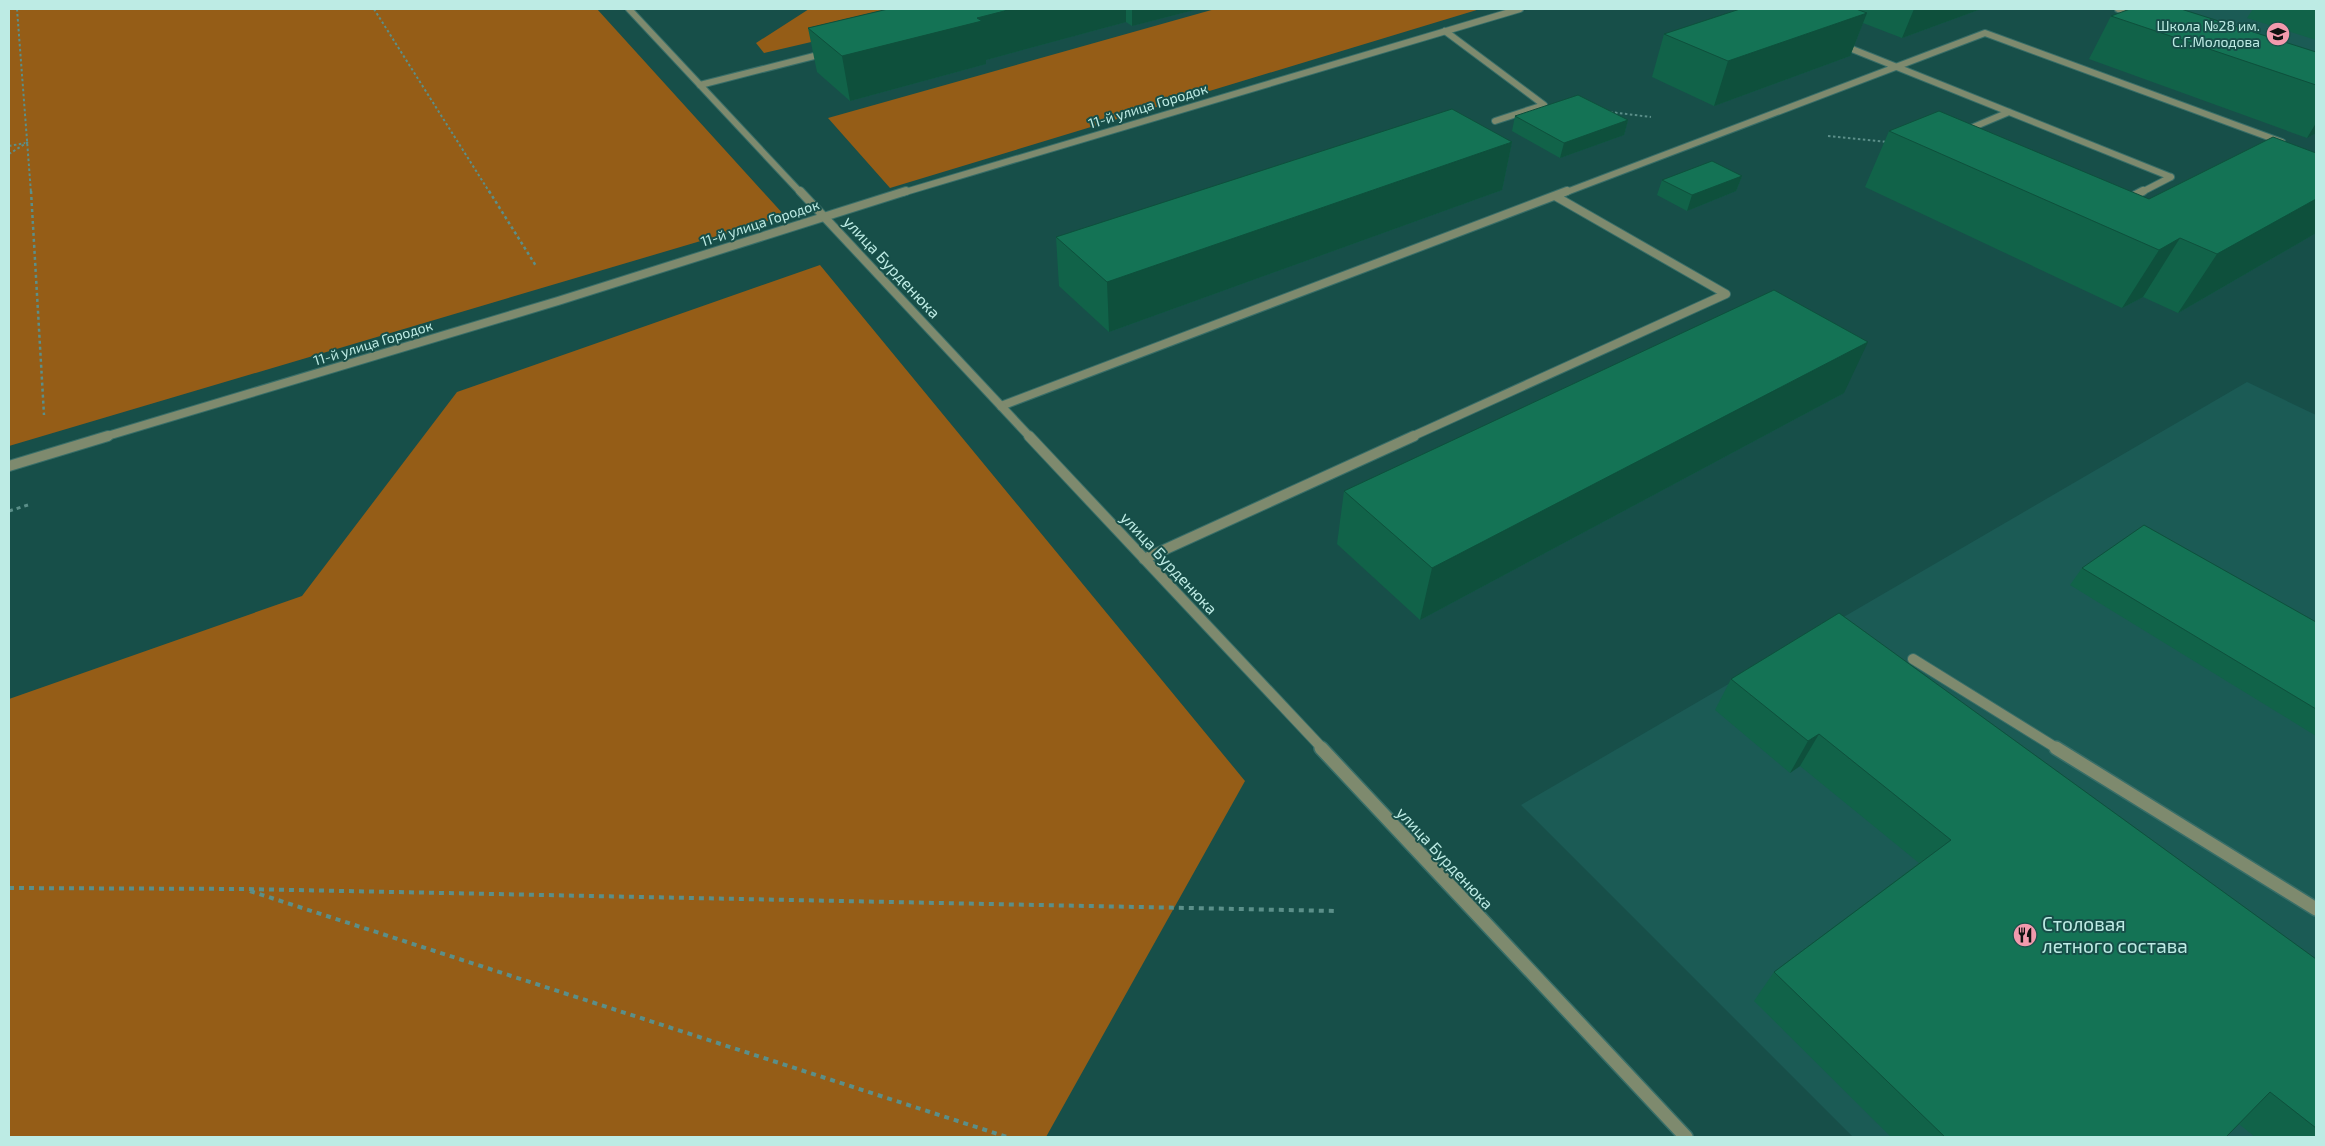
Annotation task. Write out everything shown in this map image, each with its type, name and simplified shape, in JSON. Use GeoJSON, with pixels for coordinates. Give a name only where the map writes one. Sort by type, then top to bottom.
{"type":"FeatureCollection","features":[{"type":"Feature","properties":{"kind":"street","name":"улица Бурденюка"},"geometry":{"type":"LineString","coordinates":[[629,9],[1686,1137]]}},
{"type":"Feature","properties":{"kind":"street","name":"11-й улица Городок"},"geometry":{"type":"LineString","coordinates":[[9,466],[558,301],[823,216],[1520,9]]}},
{"type":"Feature","properties":{"kind":"street"},"geometry":{"type":"LineString","coordinates":[[2118,9],[2145,18]]}},
{"type":"Feature","properties":{"kind":"street"},"geometry":{"type":"LineString","coordinates":[[1445,31],[1544,105],[1495,122]]}},
{"type":"Feature","properties":{"kind":"street"},"geometry":{"type":"LineString","coordinates":[[1001,406],[1985,32],[2289,144]]}},
{"type":"Feature","properties":{"kind":"street"},"geometry":{"type":"LineString","coordinates":[[1832,41],[2171,177],[2119,204]]}},
{"type":"Feature","properties":{"kind":"street"},"geometry":{"type":"LineString","coordinates":[[700,85],[834,51]]}},
{"type":"Feature","properties":{"kind":"street"},"geometry":{"type":"LineString","coordinates":[[1956,135],[2009,112]]}},
{"type":"Feature","properties":{"kind":"street"},"geometry":{"type":"LineString","coordinates":[[1144,558],[1726,294],[1554,196]]}},
{"type":"Feature","properties":{"kind":"street"},"geometry":{"type":"LineString","coordinates":[[1914,659],[2316,909]]}},
{"type":"Feature","properties":{"kind":"path"},"geometry":{"type":"LineString","coordinates":[[17,9],[28,142],[46,455]]}},
{"type":"Feature","properties":{"kind":"path"},"geometry":{"type":"LineString","coordinates":[[374,9],[558,301]]}},
{"type":"Feature","properties":{"kind":"path"},"geometry":{"type":"LineString","coordinates":[[9,146],[28,142]]}},
{"type":"Feature","properties":{"kind":"path"},"geometry":{"type":"LineString","coordinates":[[9,154],[28,142]]}},
{"type":"Feature","properties":{"kind":"path"},"geometry":{"type":"LineString","coordinates":[[9,888],[245,889],[1337,911]]}},
{"type":"Feature","properties":{"kind":"path"},"geometry":{"type":"LineString","coordinates":[[245,889],[1007,1137]]}},
{"type":"Feature","properties":{"kind":"shaded area"},"geometry":{"type":"Polygon","coordinates":[[[9,9],[597,9],[785,216],[9,446],[9,9]]]}},
{"type":"Feature","properties":{"kind":"shaded area"},"geometry":{"type":"Polygon","coordinates":[[[809,9],[953,9],[764,53],[756,43],[809,9]]]}},
{"type":"Feature","properties":{"kind":"shaded area"},"geometry":{"type":"Polygon","coordinates":[[[1215,9],[1480,9],[890,188],[828,118],[1215,9]]]}},
{"type":"Feature","properties":{"kind":"shaded area","name":"Школа №28 им. С.Г.Молодова"},"geometry":{"type":"Polygon","coordinates":[[[2161,9],[2316,9],[2316,59],[2161,9]]]}},
{"type":"Feature","properties":{"kind":"shaded area"},"geometry":{"type":"Polygon","coordinates":[[[820,265],[1245,781],[1046,1137],[9,1137],[9,699],[302,596],[457,392],[820,265]]]}},
{"type":"Feature","properties":{"kind":"shaded area"},"geometry":{"type":"Polygon","coordinates":[[[2247,382],[2316,415],[2316,1137],[1853,1137],[1521,805],[2247,382]]]}},
{"type":"Feature","properties":{"kind":"building"},"geometry":{"type":"Polygon","coordinates":[[[888,9],[1012,9],[977,18],[982,21],[842,56],[808,28],[888,9]]]}},
{"type":"Feature","properties":{"kind":"building"},"geometry":{"type":"Polygon","coordinates":[[[1740,9],[1856,9],[1867,13],[1728,61],[1664,34],[1740,9]]]}},
{"type":"Feature","properties":{"kind":"building"},"geometry":{"type":"Polygon","coordinates":[[[2130,9],[2181,9],[2316,52],[2316,85],[2111,16],[2130,9]]]}},
{"type":"Feature","properties":{"kind":"building"},"geometry":{"type":"Polygon","coordinates":[[[1578,95],[1628,120],[1564,143],[1515,116],[1578,95]]]}},
{"type":"Feature","properties":{"kind":"building"},"geometry":{"type":"Polygon","coordinates":[[[1452,109],[1512,142],[1107,282],[1056,237],[1452,109]]]}},
{"type":"Feature","properties":{"kind":"building"},"geometry":{"type":"Polygon","coordinates":[[[1939,111],[2149,199],[2273,137],[2316,153],[2316,199],[2217,254],[2180,238],[2159,250],[1889,131],[1939,111]]]}},
{"type":"Feature","properties":{"kind":"building"},"geometry":{"type":"Polygon","coordinates":[[[1712,161],[1742,176],[1692,195],[1662,180],[1712,161]]]}},
{"type":"Feature","properties":{"kind":"building"},"geometry":{"type":"Polygon","coordinates":[[[1774,290],[1868,342],[1432,568],[1344,491],[1774,290]]]}},
{"type":"Feature","properties":{"kind":"building"},"geometry":{"type":"Polygon","coordinates":[[[2144,525],[2316,622],[2316,709],[2082,568],[2144,525]]]}},
{"type":"Feature","properties":{"kind":"building","name":"Столовая летного состава"},"geometry":{"type":"Polygon","coordinates":[[[1839,613],[2316,959],[2316,1128],[2270,1092],[2226,1137],[1945,1137],[1774,972],[1951,840],[1819,734],[1808,741],[1731,679],[1839,613]]]}},
{"type":"Feature","properties":{"kind":"place","name":"Школа №28 им. С.Г.Молодова"},"geometry":{"type":"Point","coordinates":[2278,34]}},
{"type":"Feature","properties":{"kind":"place","name":"Столовая летного состава"},"geometry":{"type":"Point","coordinates":[2025,935]}}]}
